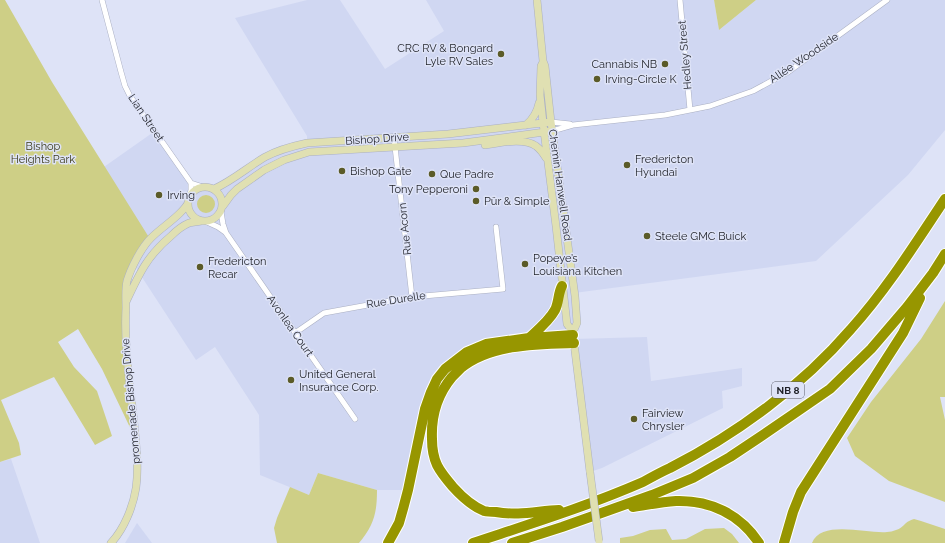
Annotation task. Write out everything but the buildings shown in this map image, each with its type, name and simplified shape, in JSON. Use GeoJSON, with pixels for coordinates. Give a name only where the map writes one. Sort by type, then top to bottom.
{"type":"FeatureCollection","features":[{"type":"Feature","properties":{"kind":"highway","name":"NB 8"},"geometry":{"type":"LineString","coordinates":[[473,543],[574,510],[644,481],[689,458],[757,415],[819,362],[850,330],[872,304],[901,265],[945,199]]}},
{"type":"Feature","properties":{"kind":"highway","name":"NB 8"},"geometry":{"type":"LineString","coordinates":[[512,543],[611,510],[693,478],[730,457],[760,437],[830,389],[871,349],[907,307],[933,273],[945,254]]}},
{"type":"Feature","properties":{"kind":"highway"},"geometry":{"type":"LineString","coordinates":[[784,543],[793,512],[801,492],[903,332],[933,273]]}},
{"type":"Feature","properties":{"kind":"highway"},"geometry":{"type":"LineString","coordinates":[[529,338],[554,311],[557,304],[559,290],[562,286]]}},
{"type":"Feature","properties":{"kind":"highway"},"geometry":{"type":"LineString","coordinates":[[388,543],[399,523],[408,490],[425,409],[431,392],[445,369],[467,352],[486,344],[529,338],[573,336]]}},
{"type":"Feature","properties":{"kind":"highway"},"geometry":{"type":"LineString","coordinates":[[573,336],[541,344],[504,349],[489,353],[474,360],[460,369],[441,393],[436,405],[432,422],[433,451],[437,466],[460,495],[472,504],[485,511],[502,513],[520,514],[574,510]]}},
{"type":"Feature","properties":{"kind":"highway"},"geometry":{"type":"LineString","coordinates":[[611,510],[676,501],[696,502],[715,507],[731,514],[744,524],[759,543]]}},
{"type":"Feature","properties":{"kind":"street","name":"Lian Street"},"geometry":{"type":"LineString","coordinates":[[102,0],[130,96],[191,183]]}},
{"type":"Feature","properties":{"kind":"street","name":"Chemin Hanwell Road"},"geometry":{"type":"LineString","coordinates":[[537,0],[543,61],[545,66],[552,131],[575,303],[577,323],[573,336]]}},
{"type":"Feature","properties":{"kind":"street","name":"Hedley Street"},"geometry":{"type":"LineString","coordinates":[[680,0],[690,110]]}},
{"type":"Feature","properties":{"kind":"street","name":"Allée Woodside"},"geometry":{"type":"LineString","coordinates":[[573,125],[665,115],[710,106],[753,91],[788,72],[887,0]]}},
{"type":"Feature","properties":{"kind":"street","name":"Chemin Hanwell Road"},"geometry":{"type":"LineString","coordinates":[[543,61],[541,66],[540,95],[542,123],[567,324],[573,336],[599,542]]}},
{"type":"Feature","properties":{"kind":"street"},"geometry":{"type":"LineString","coordinates":[[526,125],[534,118],[536,114],[540,95]]}},
{"type":"Feature","properties":{"kind":"street"},"geometry":{"type":"LineString","coordinates":[[551,122],[573,125]]}},
{"type":"Feature","properties":{"kind":"street","name":"Bishop Drive"},"geometry":{"type":"LineString","coordinates":[[214,189],[223,186],[267,156],[295,146],[448,134],[551,122]]}},
{"type":"Feature","properties":{"kind":"street"},"geometry":{"type":"LineString","coordinates":[[552,131],[573,125]]}},
{"type":"Feature","properties":{"kind":"street","name":"Bishop Drive"},"geometry":{"type":"LineString","coordinates":[[222,209],[231,195],[240,186],[264,170],[284,160],[309,152],[463,144],[552,131]]}},
{"type":"Feature","properties":{"kind":"street","name":"Rue Acorn"},"geometry":{"type":"LineString","coordinates":[[394,138],[412,297]]}},
{"type":"Feature","properties":{"kind":"street"},"geometry":{"type":"LineString","coordinates":[[463,144],[479,146],[520,141],[528,142],[541,150],[547,158]]}},
{"type":"Feature","properties":{"kind":"street"},"geometry":{"type":"LineString","coordinates":[[126,302],[143,267],[160,245],[179,229],[189,223],[213,220],[218,217],[222,209],[221,196],[214,189],[191,183],[189,209],[191,215],[196,219],[204,221]]}},
{"type":"Feature","properties":{"kind":"street"},"geometry":{"type":"LineString","coordinates":[[126,302],[125,291],[127,280],[141,251],[150,239],[180,213],[192,193],[203,187]]}},
{"type":"Feature","properties":{"kind":"street","name":"Avonlea Court"},"geometry":{"type":"LineString","coordinates":[[222,209],[223,224],[226,233],[355,419]]}},
{"type":"Feature","properties":{"kind":"street","name":"Avonlea Court"},"geometry":{"type":"LineString","coordinates":[[204,221],[218,227],[226,233]]}},
{"type":"Feature","properties":{"kind":"street","name":"Rue Durelle"},"geometry":{"type":"LineString","coordinates":[[295,333],[324,313],[412,297],[504,289],[496,227]]}},
{"type":"Feature","properties":{"kind":"street","name":"promenade Bishop Drive"},"geometry":{"type":"LineString","coordinates":[[111,543],[122,528],[128,516],[136,488],[137,457],[126,345],[126,302]]}},
{"type":"Feature","properties":{"kind":"shaded area"},"geometry":{"type":"Polygon","coordinates":[[[307,0],[340,0],[385,69],[444,31],[426,0],[714,0],[719,30],[756,0],[945,0],[945,130],[908,175],[816,261],[574,293],[577,315],[573,337],[486,344],[437,379],[408,490],[377,490],[318,473],[309,495],[260,475],[259,415],[215,347],[196,360],[134,265],[101,169],[155,131],[191,183],[214,189],[253,165],[307,143],[307,136],[235,18],[307,0]]]}},
{"type":"Feature","properties":{"kind":"shaded area"},"geometry":{"type":"Polygon","coordinates":[[[647,337],[651,381],[742,368],[742,386],[722,391],[723,408],[602,468],[590,472],[573,339],[647,337]]]}},
{"type":"Feature","properties":{"kind":"shaded area"},"geometry":{"type":"Polygon","coordinates":[[[11,459],[40,543],[0,543],[0,462],[11,459]]]}},
{"type":"Feature","properties":{"kind":"shaded area"},"geometry":{"type":"Polygon","coordinates":[[[137,523],[152,543],[125,543],[137,523]]]}},
{"type":"Feature","properties":{"kind":"green space","name":"Bishop Heights Park"},"geometry":{"type":"Polygon","coordinates":[[[0,0],[5,0],[52,82],[150,239],[141,251],[125,291],[136,440],[102,369],[78,329],[58,342],[74,367],[97,391],[112,436],[95,445],[54,377],[1,400],[19,443],[21,455],[0,462],[0,0]]]}},
{"type":"Feature","properties":{"kind":"green space"},"geometry":{"type":"Polygon","coordinates":[[[714,0],[756,0],[719,30],[714,0]]]}},
{"type":"Feature","properties":{"kind":"green space"},"geometry":{"type":"Polygon","coordinates":[[[206,195],[212,198],[215,204],[212,210],[206,213],[200,210],[197,204],[200,198],[206,195]]]}},
{"type":"Feature","properties":{"kind":"green space"},"geometry":{"type":"Polygon","coordinates":[[[945,301],[945,397],[940,397],[945,420],[945,502],[889,481],[855,456],[847,438],[871,402],[921,339],[945,301]]]}},
{"type":"Feature","properties":{"kind":"green space"},"geometry":{"type":"Polygon","coordinates":[[[318,473],[377,490],[374,518],[368,530],[359,543],[277,543],[274,528],[290,487],[309,495],[318,473]]]}},
{"type":"Feature","properties":{"kind":"green space"},"geometry":{"type":"Polygon","coordinates":[[[914,519],[945,529],[945,543],[812,543],[817,536],[825,531],[846,529],[889,532],[899,529],[914,519]]]}},
{"type":"Feature","properties":{"kind":"green space"},"geometry":{"type":"Polygon","coordinates":[[[724,528],[732,534],[739,543],[620,543],[620,538],[633,536],[650,530],[666,529],[672,540],[686,539],[705,529],[724,528]]]}},
{"type":"Feature","properties":{"kind":"place","name":"CRC RV & Bongard Lyle RV Sales"},"geometry":{"type":"Point","coordinates":[501,54]}},
{"type":"Feature","properties":{"kind":"place","name":"Cannabis NB"},"geometry":{"type":"Point","coordinates":[665,64]}},
{"type":"Feature","properties":{"kind":"place","name":"Irving-Circle K"},"geometry":{"type":"Point","coordinates":[597,79]}},
{"type":"Feature","properties":{"kind":"place","name":"Fredericton Hyundai"},"geometry":{"type":"Point","coordinates":[627,165]}},
{"type":"Feature","properties":{"kind":"place","name":"Bishop Gate"},"geometry":{"type":"Point","coordinates":[342,171]}},
{"type":"Feature","properties":{"kind":"place","name":"Que Padre"},"geometry":{"type":"Point","coordinates":[432,174]}},
{"type":"Feature","properties":{"kind":"place","name":"Tony Pepperoni"},"geometry":{"type":"Point","coordinates":[476,189]}},
{"type":"Feature","properties":{"kind":"place","name":"Irving"},"geometry":{"type":"Point","coordinates":[159,195]}},
{"type":"Feature","properties":{"kind":"place","name":"Pür & Simple"},"geometry":{"type":"Point","coordinates":[476,201]}},
{"type":"Feature","properties":{"kind":"place","name":"Steele GMC Buick"},"geometry":{"type":"Point","coordinates":[647,236]}},
{"type":"Feature","properties":{"kind":"place","name":"Popeye’s Louisiana Kitchen"},"geometry":{"type":"Point","coordinates":[525,264]}},
{"type":"Feature","properties":{"kind":"place","name":"Fredericton Recar"},"geometry":{"type":"Point","coordinates":[200,267]}},
{"type":"Feature","properties":{"kind":"place","name":"United General Insurance Corp."},"geometry":{"type":"Point","coordinates":[291,380]}},
{"type":"Feature","properties":{"kind":"place","name":"Fairview Chrysler"},"geometry":{"type":"Point","coordinates":[634,419]}}]}
